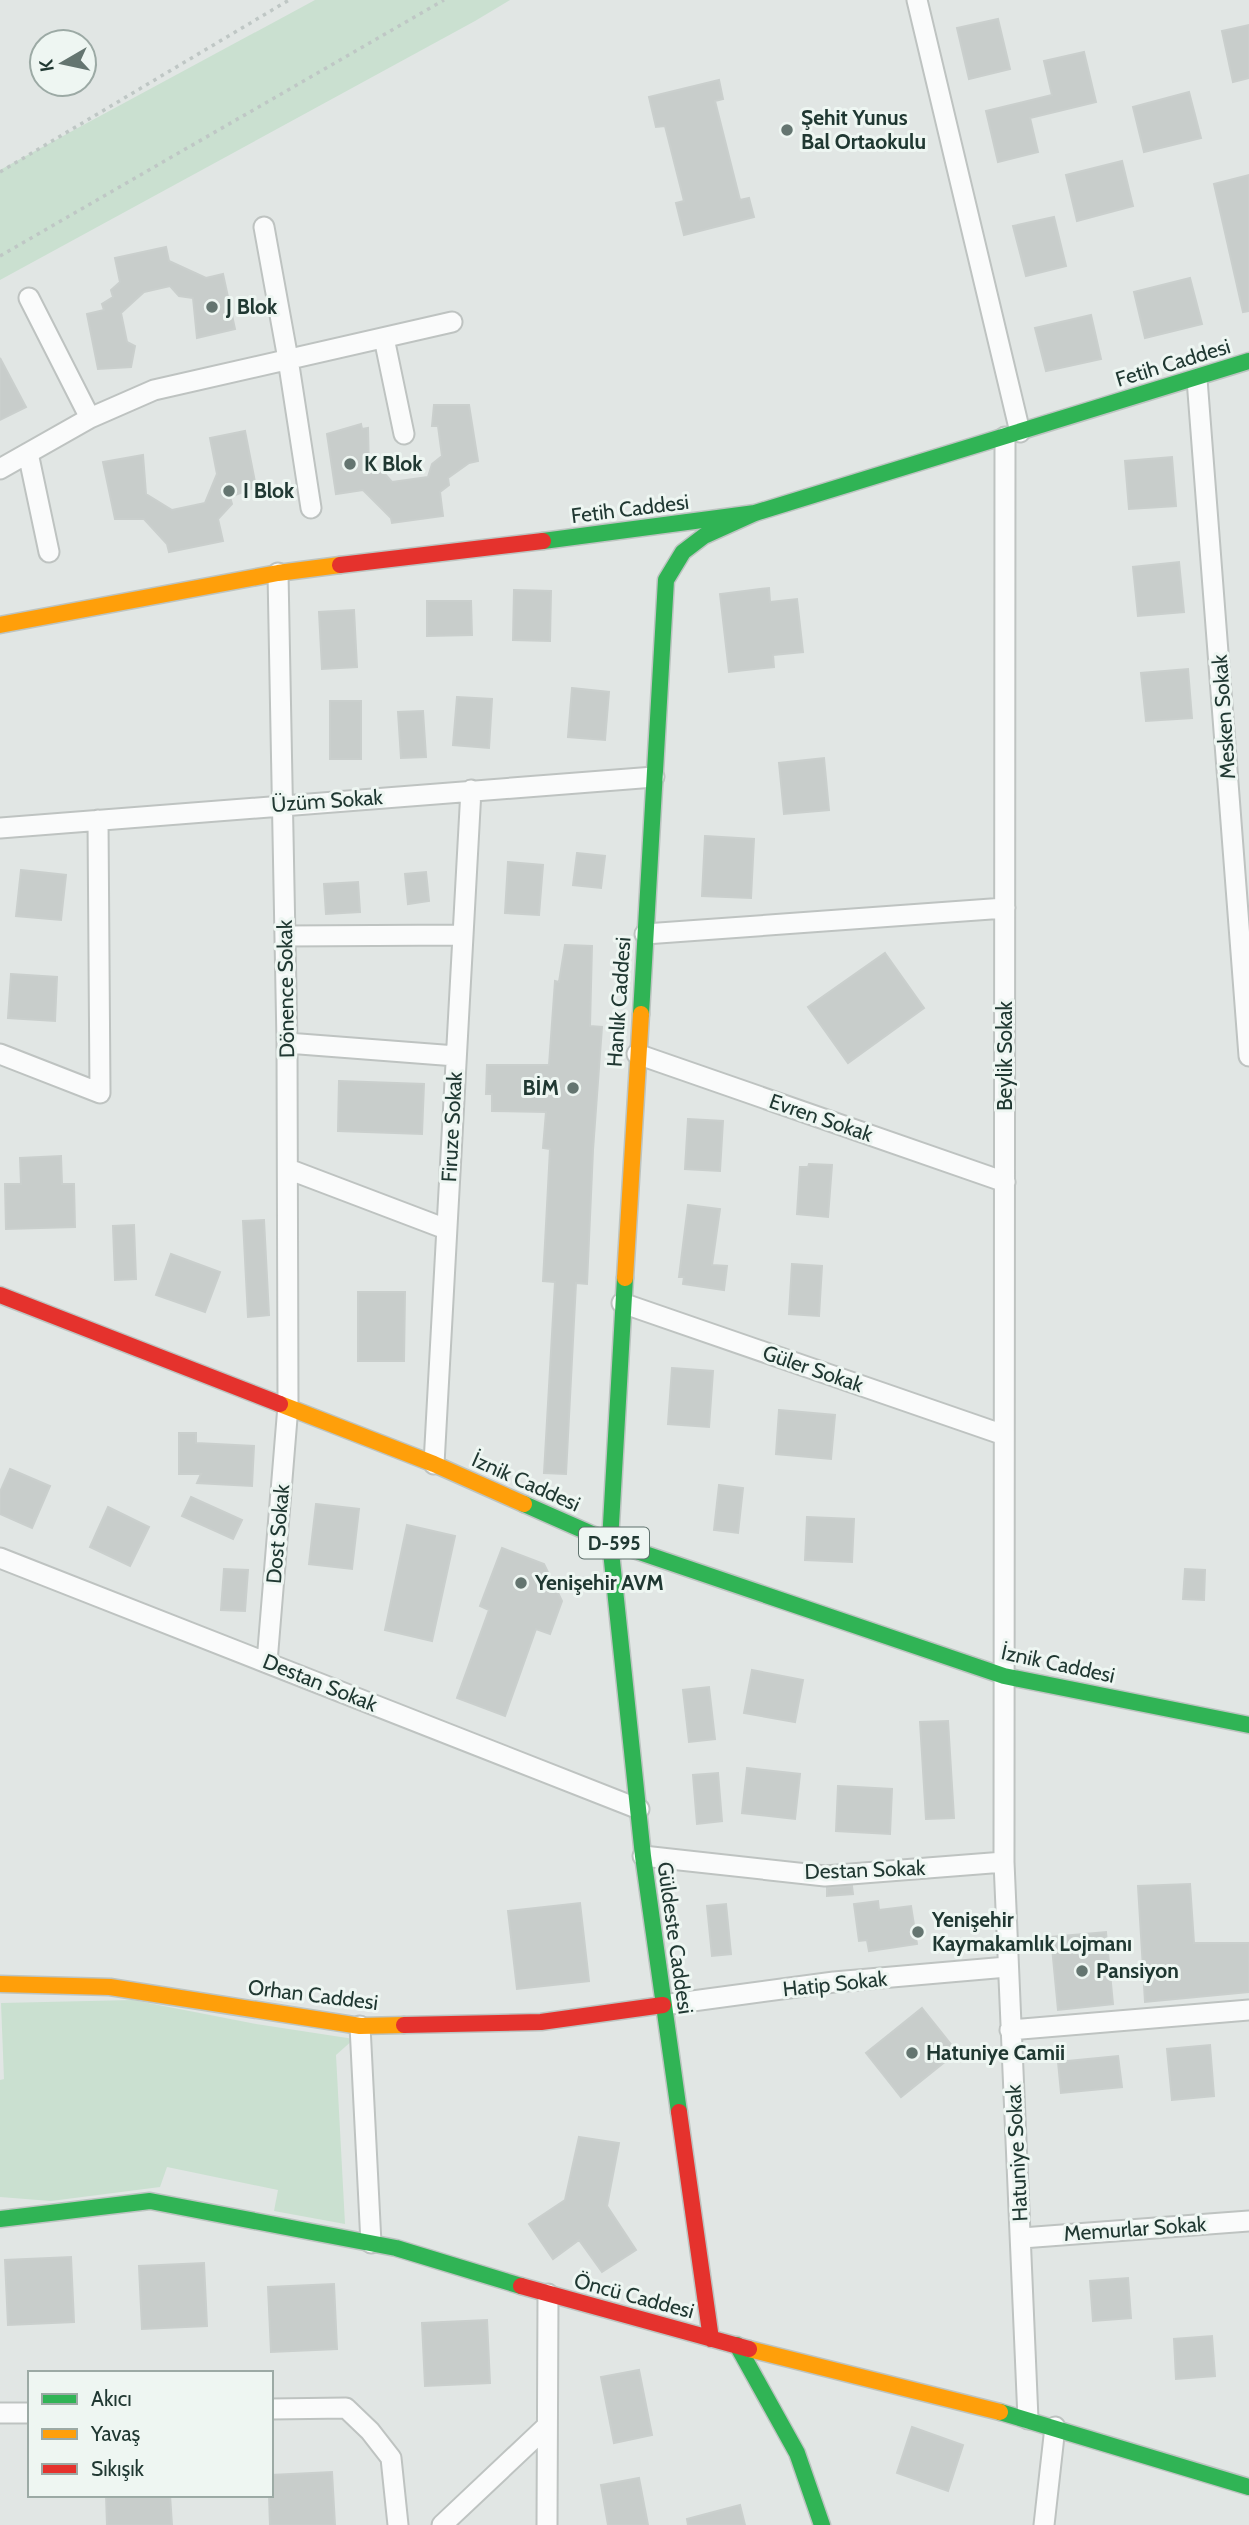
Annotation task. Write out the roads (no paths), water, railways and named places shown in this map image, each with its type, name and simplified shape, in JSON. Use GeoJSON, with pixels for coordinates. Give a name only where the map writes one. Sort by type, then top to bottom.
{"type":"FeatureCollection","features":[{"type":"Feature","properties":{"kind":"street","name":"Beylik Sokak"},"geometry":{"type":"LineString","coordinates":[[917,0],[1012,435],[1004,908],[1004,1676]]}},
{"type":"Feature","properties":{"kind":"street"},"geometry":{"type":"LineString","coordinates":[[264,227],[288,359],[310,508]]}},
{"type":"Feature","properties":{"kind":"street"},"geometry":{"type":"LineString","coordinates":[[29,298],[90,418]]}},
{"type":"Feature","properties":{"kind":"street"},"geometry":{"type":"LineString","coordinates":[[0,469],[90,418],[154,390],[452,322]]}},
{"type":"Feature","properties":{"kind":"street"},"geometry":{"type":"LineString","coordinates":[[384,338],[404,434]]}},
{"type":"Feature","properties":{"kind":"street","name":"Fetih Caddesi"},"geometry":{"type":"LineString","coordinates":[[0,625],[278,573],[668,540],[1249,361]]}},
{"type":"Feature","properties":{"kind":"street","name":"Mesken Sokak"},"geometry":{"type":"LineString","coordinates":[[1197,379],[1243,879],[1249,1056]]}},
{"type":"Feature","properties":{"kind":"street"},"geometry":{"type":"LineString","coordinates":[[28,453],[49,552]]}},
{"type":"Feature","properties":{"kind":"street","name":"Hanlık Caddesi"},"geometry":{"type":"LineString","coordinates":[[610,1542],[666,580],[683,552],[704,536],[755,513]]}},
{"type":"Feature","properties":{"kind":"street"},"geometry":{"type":"LineString","coordinates":[[666,580],[668,540]]}},
{"type":"Feature","properties":{"kind":"street","name":"Dönence Sokak"},"geometry":{"type":"LineString","coordinates":[[278,573],[286,936],[288,1406]]}},
{"type":"Feature","properties":{"kind":"street","name":"Üzüm Sokak"},"geometry":{"type":"LineString","coordinates":[[0,828],[654,776]]}},
{"type":"Feature","properties":{"kind":"street","name":"Firuze Sokak"},"geometry":{"type":"LineString","coordinates":[[434,1464],[471,790]]}},
{"type":"Feature","properties":{"kind":"street"},"geometry":{"type":"LineString","coordinates":[[0,1054],[100,1093],[98,820]]}},
{"type":"Feature","properties":{"kind":"street"},"geometry":{"type":"LineString","coordinates":[[645,934],[1004,908]]}},
{"type":"Feature","properties":{"kind":"street"},"geometry":{"type":"LineString","coordinates":[[286,936],[463,935]]}},
{"type":"Feature","properties":{"kind":"street"},"geometry":{"type":"LineString","coordinates":[[287,1043],[456,1056]]}},
{"type":"Feature","properties":{"kind":"street","name":"Evren Sokak"},"geometry":{"type":"LineString","coordinates":[[637,1054],[1004,1182]]}},
{"type":"Feature","properties":{"kind":"street"},"geometry":{"type":"LineString","coordinates":[[288,1169],[446,1229]]}},
{"type":"Feature","properties":{"kind":"street","name":"İznik Caddesi"},"geometry":{"type":"LineString","coordinates":[[0,1296],[434,1464],[610,1542],[1004,1676],[1249,1725]]}},
{"type":"Feature","properties":{"kind":"street","name":"Güler Sokak"},"geometry":{"type":"LineString","coordinates":[[622,1303],[1004,1435]]}},
{"type":"Feature","properties":{"kind":"street","name":"Dost Sokak"},"geometry":{"type":"LineString","coordinates":[[267,1662],[288,1406]]}},
{"type":"Feature","properties":{"kind":"street","name":"Güldeste Caddesi"},"geometry":{"type":"LineString","coordinates":[[610,1542],[643,1856],[711,2339]]}},
{"type":"Feature","properties":{"kind":"street","name":"Destan Sokak"},"geometry":{"type":"LineString","coordinates":[[0,1558],[639,1809]]}},
{"type":"Feature","properties":{"kind":"street","name":"Hatuniye Sokak"},"geometry":{"type":"LineString","coordinates":[[1004,1676],[1007,1968],[1022,2238],[1028,2420]]}},
{"type":"Feature","properties":{"kind":"street","name":"Destan Sokak"},"geometry":{"type":"LineString","coordinates":[[643,1856],[825,1876],[1004,1861]]}},
{"type":"Feature","properties":{"kind":"street","name":"Hatip Sokak"},"geometry":{"type":"LineString","coordinates":[[663,2005],[834,1982],[1007,1968]]}},
{"type":"Feature","properties":{"kind":"street","name":"Orhan Caddesi"},"geometry":{"type":"LineString","coordinates":[[0,1984],[110,1987],[360,2026],[541,2022],[663,2005]]}},
{"type":"Feature","properties":{"kind":"street"},"geometry":{"type":"LineString","coordinates":[[1010,2031],[1249,2010]]}},
{"type":"Feature","properties":{"kind":"street"},"geometry":{"type":"LineString","coordinates":[[360,2026],[371,2244]]}},
{"type":"Feature","properties":{"kind":"street","name":"Öncü Caddesi"},"geometry":{"type":"LineString","coordinates":[[0,2219],[149,2201],[396,2248],[711,2339],[1055,2427],[1249,2487]]}},
{"type":"Feature","properties":{"kind":"street","name":"Memurlar Sokak"},"geometry":{"type":"LineString","coordinates":[[1022,2238],[1249,2221]]}},
{"type":"Feature","properties":{"kind":"street"},"geometry":{"type":"LineString","coordinates":[[547,2525],[548,2294]]}},
{"type":"Feature","properties":{"kind":"street"},"geometry":{"type":"LineString","coordinates":[[737,2345],[797,2453],[822,2525]]}},
{"type":"Feature","properties":{"kind":"street"},"geometry":{"type":"LineString","coordinates":[[273,2409],[346,2408],[370,2431],[391,2458],[398,2525]]}},
{"type":"Feature","properties":{"kind":"street"},"geometry":{"type":"LineString","coordinates":[[0,2413],[28,2413]]}},
{"type":"Feature","properties":{"kind":"street"},"geometry":{"type":"LineString","coordinates":[[442,2525],[547,2426]]}},
{"type":"Feature","properties":{"kind":"street"},"geometry":{"type":"LineString","coordinates":[[1044,2525],[1055,2427]]}},
{"type":"Feature","properties":{"kind":"place","name":"Şehit Yunus Bal Ortaokulu"},"geometry":{"type":"Point","coordinates":[787,130]}},
{"type":"Feature","properties":{"kind":"place","name":"J Blok"},"geometry":{"type":"Point","coordinates":[212,307]}},
{"type":"Feature","properties":{"kind":"place","name":"K Blok"},"geometry":{"type":"Point","coordinates":[350,464]}},
{"type":"Feature","properties":{"kind":"place","name":"I Blok"},"geometry":{"type":"Point","coordinates":[229,491]}},
{"type":"Feature","properties":{"kind":"place","name":"BİM"},"geometry":{"type":"Point","coordinates":[573,1088]}},
{"type":"Feature","properties":{"kind":"place","name":"Yenişehir AVM"},"geometry":{"type":"Point","coordinates":[521,1583]}},
{"type":"Feature","properties":{"kind":"place","name":"Yenişehir Kaymakamlık Lojmanı"},"geometry":{"type":"Point","coordinates":[918,1932]}},
{"type":"Feature","properties":{"kind":"place","name":"Pansiyon"},"geometry":{"type":"Point","coordinates":[1082,1971]}},
{"type":"Feature","properties":{"kind":"place","name":"Hatuniye Camii"},"geometry":{"type":"Point","coordinates":[912,2053]}}]}
